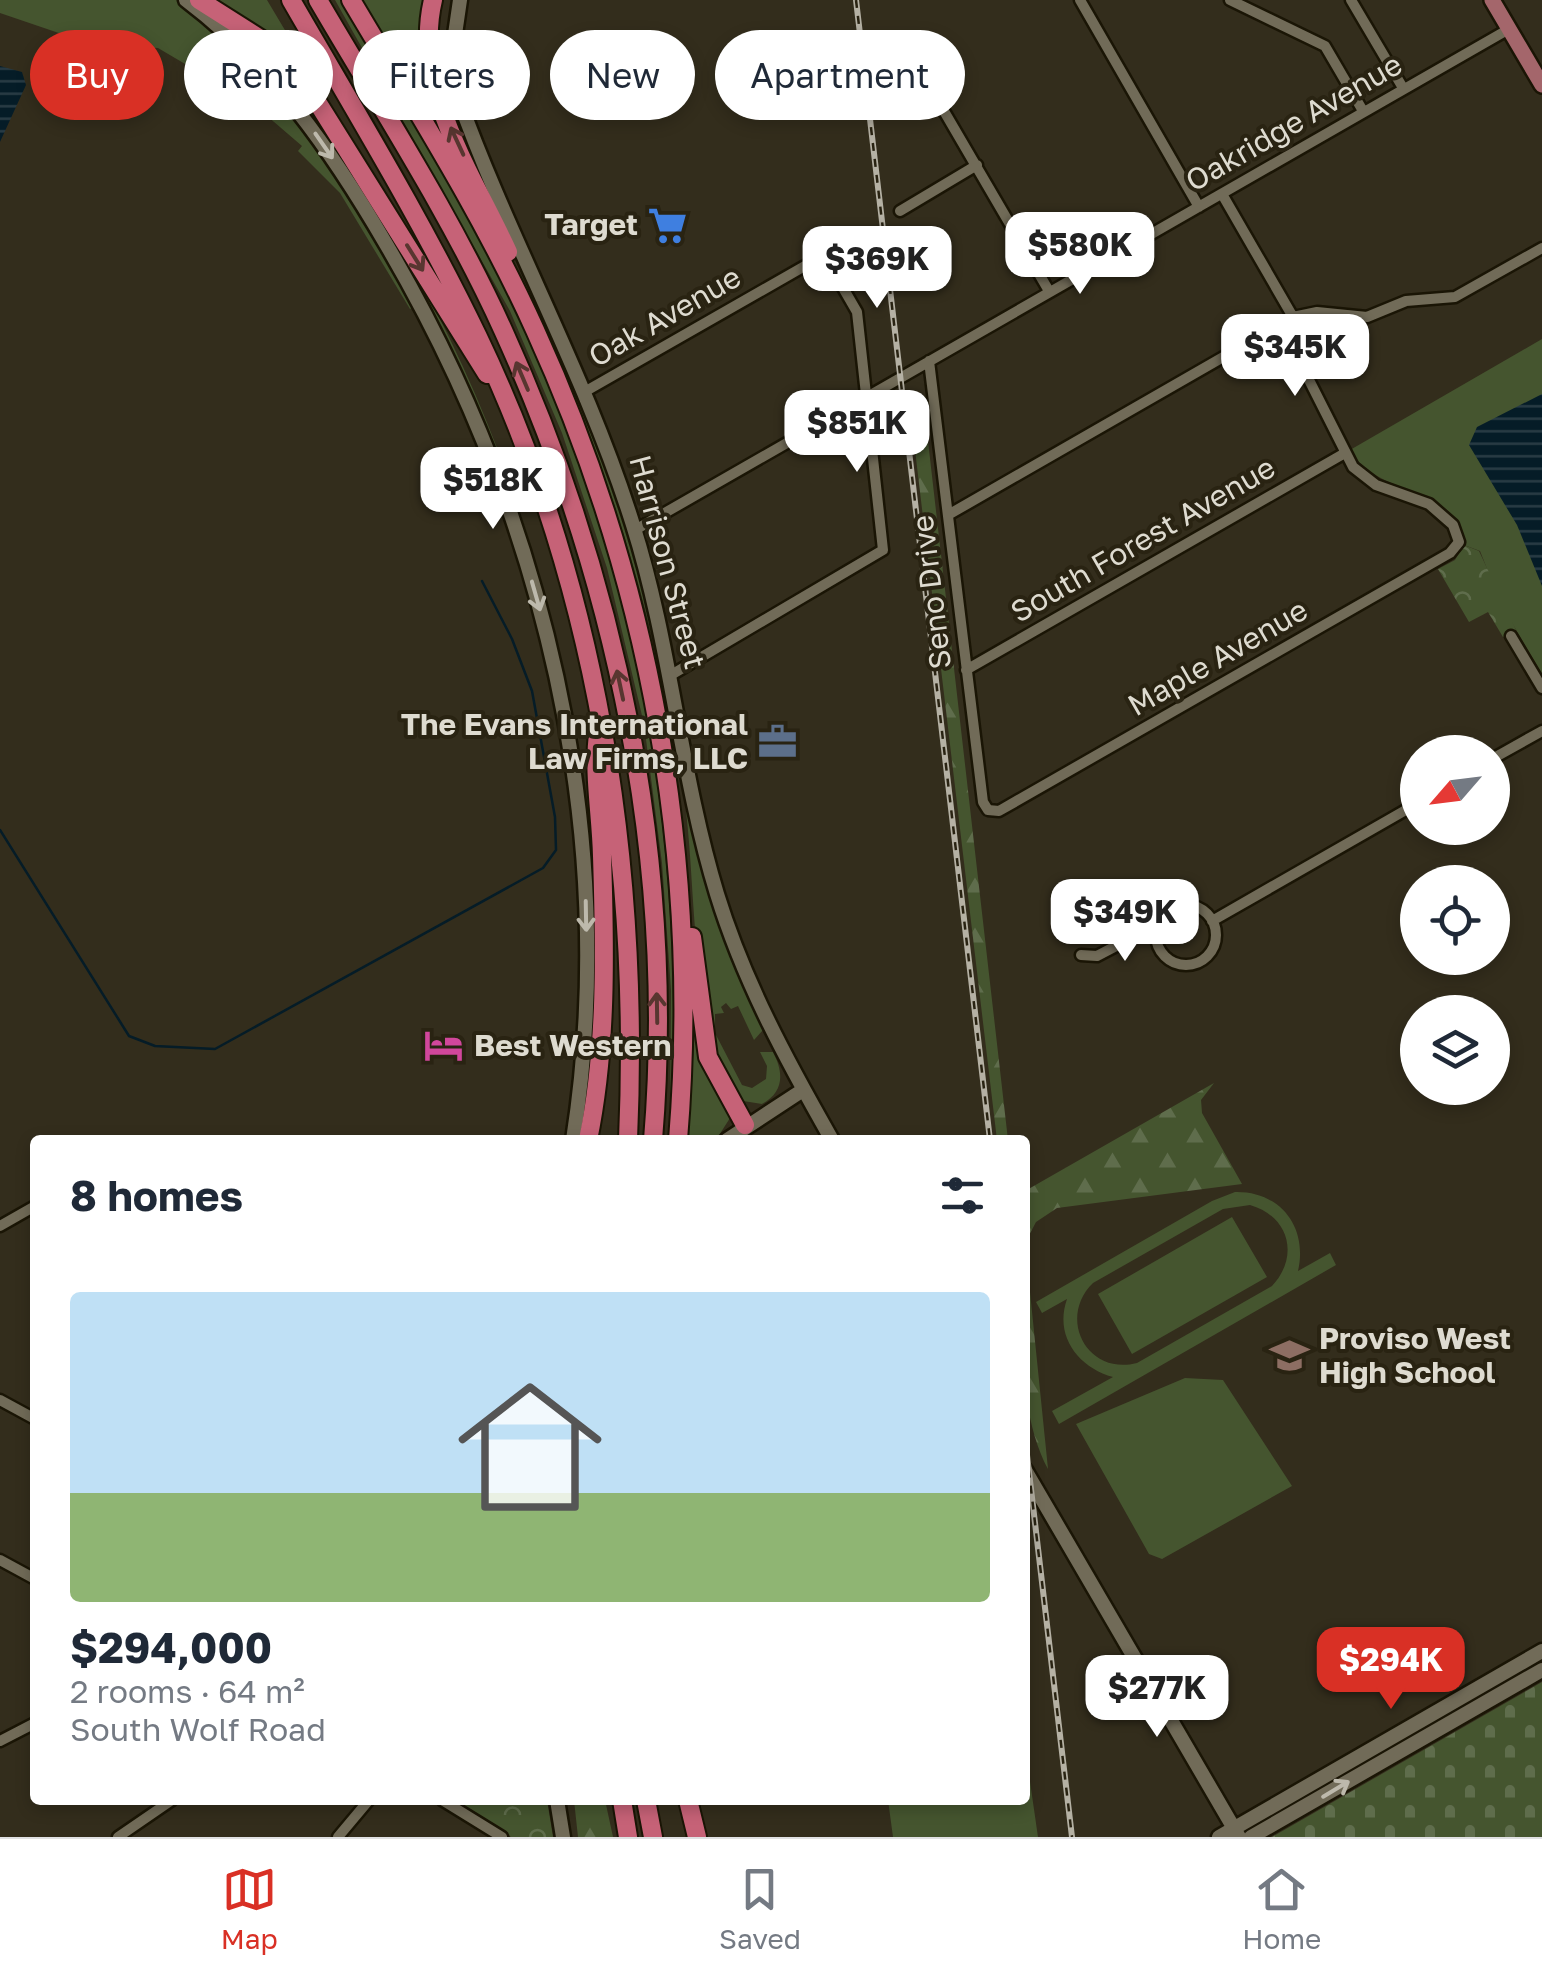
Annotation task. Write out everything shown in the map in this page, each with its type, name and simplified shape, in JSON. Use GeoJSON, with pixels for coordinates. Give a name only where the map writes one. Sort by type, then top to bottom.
{"type":"FeatureCollection","features":[{"type":"Feature","properties":{"kind":"highway"},"geometry":{"type":"LineString","coordinates":[[200,0],[270,45],[306,84],[470,351],[504,396]]}},
{"type":"Feature","properties":{"kind":"highway"},"geometry":{"type":"LineString","coordinates":[[277,0],[310,53],[336,82]]}},
{"type":"Feature","properties":{"kind":"highway"},"geometry":{"type":"LineString","coordinates":[[291,0],[448,276],[504,396],[552,526],[601,712],[628,925],[632,1053],[628,1135]]}},
{"type":"Feature","properties":{"kind":"highway"},"geometry":{"type":"LineString","coordinates":[[318,0],[442,213],[502,329],[553,452],[593,572],[632,743],[650,874],[656,980],[654,1135]]}},
{"type":"Feature","properties":{"kind":"highway"},"geometry":{"type":"LineString","coordinates":[[351,0],[463,191],[534,328],[603,496],[627,578],[652,682],[666,778],[682,948],[678,1135]]}},
{"type":"Feature","properties":{"kind":"highway"},"geometry":{"type":"LineString","coordinates":[[432,0],[428,47],[435,89],[527,293],[534,328]]}},
{"type":"Feature","properties":{"kind":"highway"},"geometry":{"type":"LineString","coordinates":[[588,1135],[604,974],[602,847],[595,759],[601,712]]}},
{"type":"Feature","properties":{"kind":"highway"},"geometry":{"type":"LineString","coordinates":[[666,778],[678,800],[702,1039],[715,1076],[745,1125]]}},
{"type":"Feature","properties":{"kind":"highway"},"geometry":{"type":"LineString","coordinates":[[623,1805],[628,1837]]}},
{"type":"Feature","properties":{"kind":"highway"},"geometry":{"type":"LineString","coordinates":[[647,1805],[653,1837]]}},
{"type":"Feature","properties":{"kind":"highway"},"geometry":{"type":"LineString","coordinates":[[689,1805],[697,1837]]}},
{"type":"Feature","properties":{"kind":"main road"},"geometry":{"type":"LineString","coordinates":[[186,0],[239,42],[271,75],[345,177],[438,339],[504,495],[552,658],[578,798],[586,895],[586,986],[573,1135]]}},
{"type":"Feature","properties":{"kind":"main road","name":"Harrison Street"},"geometry":{"type":"LineString","coordinates":[[460,0],[452,54],[458,97],[586,391],[635,530],[671,675],[716,890],[758,1002],[829,1135]]}},
{"type":"Feature","properties":{"kind":"main road"},"geometry":{"type":"LineString","coordinates":[[1492,0],[1542,85]]}},
{"type":"Feature","properties":{"kind":"main road"},"geometry":{"type":"LineString","coordinates":[[733,1135],[803,1090]]}},
{"type":"Feature","properties":{"kind":"main road"},"geometry":{"type":"LineString","coordinates":[[1030,1479],[1236,1833]]}},
{"type":"Feature","properties":{"kind":"main road"},"geometry":{"type":"LineString","coordinates":[[1220,1837],[1236,1833],[1542,1651]]}},
{"type":"Feature","properties":{"kind":"main road"},"geometry":{"type":"LineString","coordinates":[[1251,1837],[1542,1670]]}},
{"type":"Feature","properties":{"kind":"main road"},"geometry":{"type":"LineString","coordinates":[[558,1805],[563,1837]]}},
{"type":"Feature","properties":{"kind":"street"},"geometry":{"type":"LineString","coordinates":[[1080,0],[1199,207]]}},
{"type":"Feature","properties":{"kind":"street"},"geometry":{"type":"LineString","coordinates":[[1230,0],[1325,46],[1364,111]]}},
{"type":"Feature","properties":{"kind":"street"},"geometry":{"type":"LineString","coordinates":[[1351,0],[1403,88]]}},
{"type":"Feature","properties":{"kind":"street","name":"Oakridge Avenue"},"geometry":{"type":"LineString","coordinates":[[635,530],[1509,29]]}},
{"type":"Feature","properties":{"kind":"street"},"geometry":{"type":"LineString","coordinates":[[951,120],[1050,291]]}},
{"type":"Feature","properties":{"kind":"street"},"geometry":{"type":"LineString","coordinates":[[900,211],[978,165]]}},
{"type":"Feature","properties":{"kind":"street"},"geometry":{"type":"LineString","coordinates":[[1222,194],[1293,317],[1306,372],[1345,453]]}},
{"type":"Feature","properties":{"kind":"street"},"geometry":{"type":"LineString","coordinates":[[948,516],[1293,317],[1317,312],[1367,316],[1418,298],[1455,297],[1542,248]]}},
{"type":"Feature","properties":{"kind":"street","name":"Oak Avenue"},"geometry":{"type":"LineString","coordinates":[[586,391],[822,259],[857,312],[869,398]]}},
{"type":"Feature","properties":{"kind":"street","name":"Seno Drive"},"geometry":{"type":"LineString","coordinates":[[929,362],[982,802],[992,812]]}},
{"type":"Feature","properties":{"kind":"street"},"geometry":{"type":"LineString","coordinates":[[671,675],[884,550],[869,398]]}},
{"type":"Feature","properties":{"kind":"street","name":"Maple Avenue"},"geometry":{"type":"LineString","coordinates":[[992,812],[1007,808],[1450,553],[1458,536],[1444,515],[1430,504],[1368,480],[1345,453]]}},
{"type":"Feature","properties":{"kind":"street","name":"South Forest Avenue"},"geometry":{"type":"LineString","coordinates":[[966,670],[1345,453]]}},
{"type":"Feature","properties":{"kind":"street"},"geometry":{"type":"LineString","coordinates":[[1511,636],[1542,688]]}},
{"type":"Feature","properties":{"kind":"street"},"geometry":{"type":"LineString","coordinates":[[1510,750],[1542,731]]}},
{"type":"Feature","properties":{"kind":"street"},"geometry":{"type":"LineString","coordinates":[[1212,921],[1400,812]]}},
{"type":"Feature","properties":{"kind":"street"},"geometry":{"type":"LineString","coordinates":[[1081,955],[1096,956],[1158,924],[1173,908],[1189,905],[1202,910],[1212,921],[1216,933],[1212,949],[1202,960],[1188,965],[1173,962],[1156,939],[1158,924]]}},
{"type":"Feature","properties":{"kind":"street"},"geometry":{"type":"LineString","coordinates":[[0,1226],[30,1209]]}},
{"type":"Feature","properties":{"kind":"street"},"geometry":{"type":"LineString","coordinates":[[0,1400],[30,1413]]}},
{"type":"Feature","properties":{"kind":"street"},"geometry":{"type":"LineString","coordinates":[[0,1560],[30,1576]]}},
{"type":"Feature","properties":{"kind":"street"},"geometry":{"type":"LineString","coordinates":[[0,1741],[30,1725]]}},
{"type":"Feature","properties":{"kind":"street"},"geometry":{"type":"LineString","coordinates":[[118,1837],[165,1805]]}},
{"type":"Feature","properties":{"kind":"street"},"geometry":{"type":"LineString","coordinates":[[338,1837],[365,1805]]}},
{"type":"Feature","properties":{"kind":"street"},"geometry":{"type":"LineString","coordinates":[[450,1805],[502,1837]]}},
{"type":"Feature","properties":{"kind":"green space"},"geometry":{"type":"Polygon","coordinates":[[[0,0],[178,0],[213,30],[184,30],[184,63],[164,52],[164,30],[50,30],[0,13],[0,0]]]}},
{"type":"Feature","properties":{"kind":"green space"},"geometry":{"type":"Polygon","coordinates":[[[209,0],[267,0],[285,30],[246,30],[209,0]]]}},
{"type":"Feature","properties":{"kind":"green space"},"geometry":{"type":"Polygon","coordinates":[[[335,0],[342,0],[359,30],[353,32],[335,0]]]}},
{"type":"Feature","properties":{"kind":"green space"},"geometry":{"type":"Polygon","coordinates":[[[362,0],[427,0],[430,30],[380,30],[362,0]]]}},
{"type":"Feature","properties":{"kind":"green space"},"geometry":{"type":"Polygon","coordinates":[[[333,111],[391,208],[333,114],[333,111]]]}},
{"type":"Feature","properties":{"kind":"green space"},"geometry":{"type":"Polygon","coordinates":[[[272,120],[295,120],[374,234],[415,306],[410,309],[340,193],[298,151],[302,146],[272,120]]]}},
{"type":"Feature","properties":{"kind":"green space"},"geometry":{"type":"Polygon","coordinates":[[[311,120],[323,120],[326,124],[325,133],[386,223],[439,318],[484,416],[522,518],[552,622],[574,729],[590,836],[598,944],[583,794],[566,696],[495,454],[435,318],[381,223],[311,120]]]}},
{"type":"Feature","properties":{"kind":"green space"},"geometry":{"type":"Polygon","coordinates":[[[403,120],[412,120],[525,330],[566,426],[600,525],[627,625],[648,726],[663,829],[671,932],[673,1036],[670,1135],[671,990],[662,863],[644,724],[607,568],[562,433],[510,311],[403,120]]]}},
{"type":"Feature","properties":{"kind":"green space"},"geometry":{"type":"Polygon","coordinates":[[[537,301],[585,411],[625,523],[660,653],[709,872],[742,979],[763,1030],[754,1040],[738,1006],[731,1009],[726,1003],[721,1007],[724,1013],[715,1014],[715,1033],[742,1085],[752,1088],[766,1079],[767,1066],[760,1052],[773,1052],[779,1067],[778,1088],[762,1104],[737,1100],[721,1067],[710,1030],[697,949],[683,788],[658,662],[606,480],[537,301]]]}},
{"type":"Feature","properties":{"kind":"green space"},"geometry":{"type":"Polygon","coordinates":[[[1542,339],[1542,674],[1501,604],[1480,551],[1464,545],[1459,525],[1448,511],[1379,477],[1350,450],[1542,339]]]}},
{"type":"Feature","properties":{"kind":"green space"},"geometry":{"type":"Polygon","coordinates":[[[925,415],[1007,1135],[996,1135],[911,416],[925,415]]]}},
{"type":"Feature","properties":{"kind":"green space"},"geometry":{"type":"Polygon","coordinates":[[[1464,545],[1479,551],[1516,630],[1503,637],[1488,612],[1469,622],[1438,569],[1455,560],[1464,545]]]}},
{"type":"Feature","properties":{"kind":"green space"},"geometry":{"type":"Polygon","coordinates":[[[695,1029],[700,1052],[730,1118],[719,1135],[688,1135],[695,1029]]]}},
{"type":"Feature","properties":{"kind":"green space"},"geometry":{"type":"Polygon","coordinates":[[[1214,1083],[1201,1100],[1202,1113],[1242,1184],[1057,1208],[1036,1222],[1030,1233],[1030,1188],[1214,1083]]]}},
{"type":"Feature","properties":{"kind":"green space"},"geometry":{"type":"Polygon","coordinates":[[[1235,1192],[1266,1198],[1288,1215],[1295,1227],[1299,1240],[1298,1271],[1330,1253],[1336,1265],[1059,1424],[1052,1411],[1113,1377],[1089,1366],[1072,1348],[1064,1325],[1067,1299],[1042,1313],[1036,1302],[1212,1201],[1235,1192]],[[1250,1205],[1223,1209],[1093,1283],[1078,1312],[1078,1327],[1092,1353],[1119,1365],[1137,1363],[1272,1286],[1281,1274],[1288,1250],[1281,1228],[1263,1210],[1250,1205]]]}},
{"type":"Feature","properties":{"kind":"green space"},"geometry":{"type":"Polygon","coordinates":[[[1232,1217],[1267,1277],[1132,1354],[1098,1294],[1232,1217]]]}},
{"type":"Feature","properties":{"kind":"green space"},"geometry":{"type":"Polygon","coordinates":[[[1030,1292],[1048,1469],[1030,1414],[1030,1292]]]}},
{"type":"Feature","properties":{"kind":"green space"},"geometry":{"type":"Polygon","coordinates":[[[1185,1378],[1223,1380],[1292,1486],[1162,1559],[1149,1554],[1076,1424],[1185,1378]]]}},
{"type":"Feature","properties":{"kind":"green space"},"geometry":{"type":"Polygon","coordinates":[[[1542,1682],[1542,1837],[1272,1837],[1528,1690],[1542,1682]]]}},
{"type":"Feature","properties":{"kind":"green space"},"geometry":{"type":"Polygon","coordinates":[[[1030,1782],[1038,1837],[893,1837],[889,1805],[1030,1805],[1030,1782]]]}},
{"type":"Feature","properties":{"kind":"green space"},"geometry":{"type":"Polygon","coordinates":[[[463,1805],[548,1805],[553,1837],[511,1837],[463,1805]]]}},
{"type":"Feature","properties":{"kind":"green space"},"geometry":{"type":"Polygon","coordinates":[[[575,1805],[606,1805],[613,1837],[578,1837],[575,1805]]]}},
{"type":"Feature","properties":{"kind":"water"},"geometry":{"type":"Polygon","coordinates":[[[0,66],[22,72],[26,85],[0,142],[0,66]]]}},
{"type":"Feature","properties":{"kind":"water"},"geometry":{"type":"Polygon","coordinates":[[[1542,394],[1542,586],[1517,525],[1469,445],[1477,427],[1542,394]]]}},
{"type":"Feature","properties":{"kind":"waterway"},"geometry":{"type":"LineString","coordinates":[[0,830],[129,1036],[155,1046],[215,1049],[543,868],[556,850],[555,817],[532,691],[512,639],[482,581]]}},
{"type":"Feature","properties":{"kind":"railway"},"geometry":{"type":"LineString","coordinates":[[856,0],[989,1135]]}},
{"type":"Feature","properties":{"kind":"railway"},"geometry":{"type":"LineString","coordinates":[[1030,1480],[1072,1837]]}},
{"type":"Feature","properties":{"kind":"place","name":"Target"},"geometry":{"type":"Point","coordinates":[668,225]}},
{"type":"Feature","properties":{"kind":"place","name":"The Evans International Law Firms, LLC"},"geometry":{"type":"Point","coordinates":[778,742]}},
{"type":"Feature","properties":{"kind":"place","name":"Best Western"},"geometry":{"type":"Point","coordinates":[444,1046]}},
{"type":"Feature","properties":{"kind":"place","name":"Proviso West High School"},"geometry":{"type":"Point","coordinates":[1289,1356]}}]}
